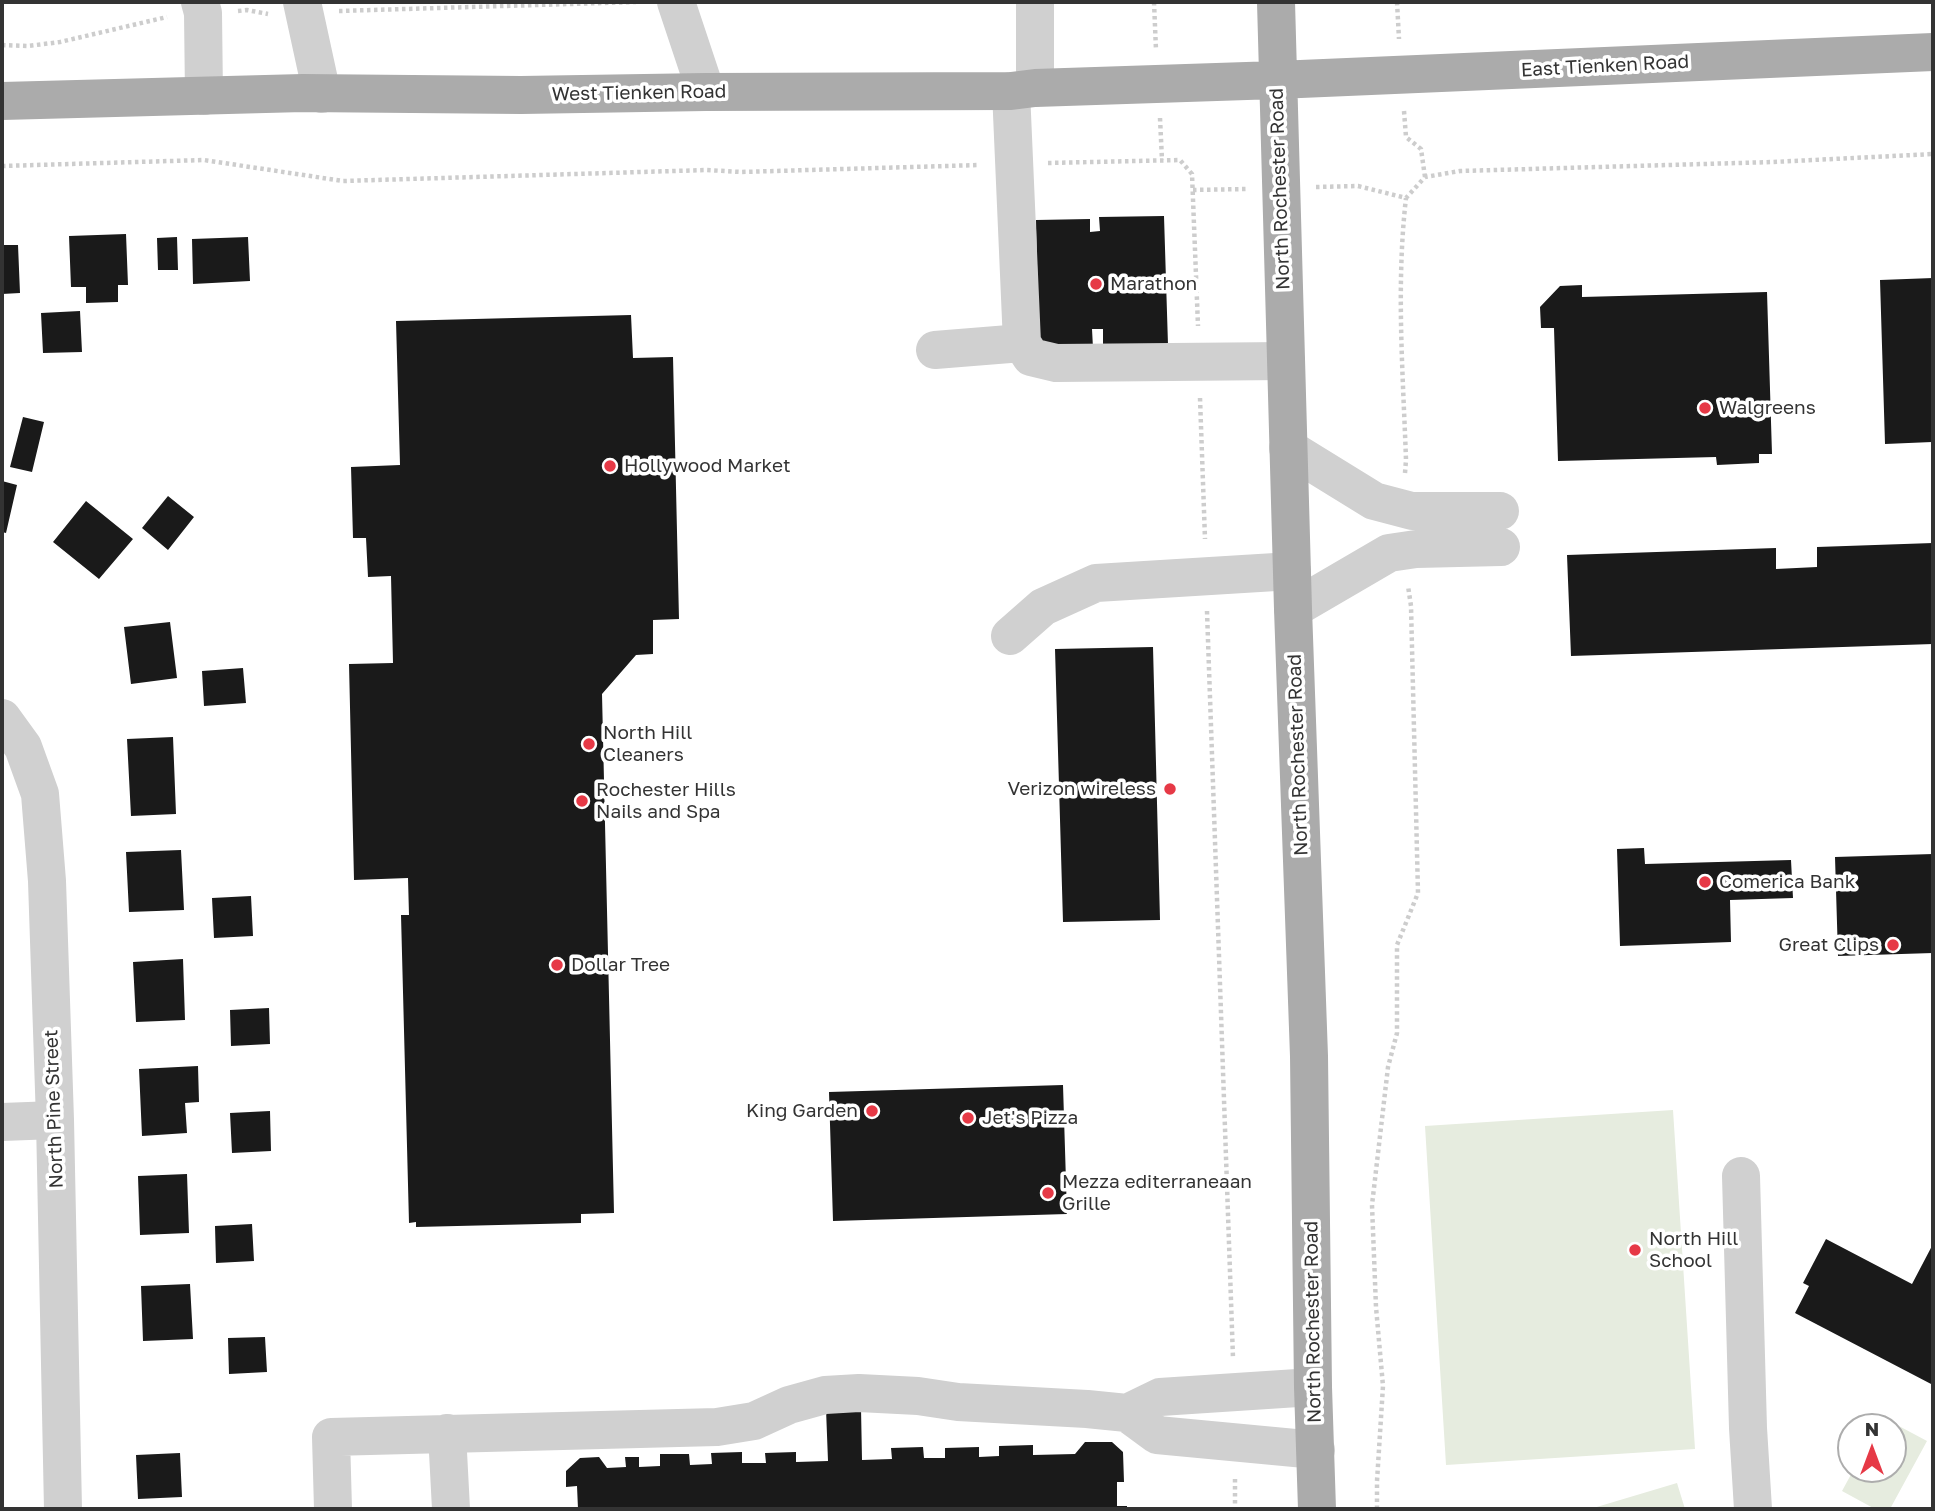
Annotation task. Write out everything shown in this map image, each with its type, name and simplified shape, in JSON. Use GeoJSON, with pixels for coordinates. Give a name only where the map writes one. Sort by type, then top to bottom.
{"type":"FeatureCollection","features":[{"type":"Feature","properties":{"kind":"main road","name":"North Rochester Road"},"geometry":{"type":"LineString","coordinates":[[1276,2],[1309,1056],[1312,1387],[1317,1509]]}},
{"type":"Feature","properties":{"kind":"main road","name":"East Tienken Road"},"geometry":{"type":"LineString","coordinates":[[1277,80],[1933,52]]}},
{"type":"Feature","properties":{"kind":"main road","name":"West Tienken Road"},"geometry":{"type":"LineString","coordinates":[[2,101],[322,94],[1023,90],[1277,80]]}},
{"type":"Feature","properties":{"kind":"street"},"geometry":{"type":"LineString","coordinates":[[200,2],[203,13],[204,96]]}},
{"type":"Feature","properties":{"kind":"street"},"geometry":{"type":"LineString","coordinates":[[302,2],[322,94]]}},
{"type":"Feature","properties":{"kind":"street"},"geometry":{"type":"LineString","coordinates":[[676,2],[706,92]]}},
{"type":"Feature","properties":{"kind":"street"},"geometry":{"type":"LineString","coordinates":[[1035,2],[1014,164],[1022,343],[1031,358],[1056,363],[1286,361]]}},
{"type":"Feature","properties":{"kind":"street"},"geometry":{"type":"LineString","coordinates":[[935,350],[1022,343]]}},
{"type":"Feature","properties":{"kind":"street"},"geometry":{"type":"LineString","coordinates":[[1289,447],[1374,501],[1500,529],[1389,553],[1293,609]]}},
{"type":"Feature","properties":{"kind":"street"},"geometry":{"type":"LineString","coordinates":[[1010,636],[1043,607],[1096,583],[1292,571]]}},
{"type":"Feature","properties":{"kind":"street","name":"North Pine Street"},"geometry":{"type":"LineString","coordinates":[[2,718],[23,747],[40,794],[47,881],[55,1120],[62,1509]]}},
{"type":"Feature","properties":{"kind":"street"},"geometry":{"type":"LineString","coordinates":[[2,1122],[55,1120]]}},
{"type":"Feature","properties":{"kind":"street"},"geometry":{"type":"LineString","coordinates":[[1741,1176],[1753,1509]]}},
{"type":"Feature","properties":{"kind":"street"},"geometry":{"type":"LineString","coordinates":[[1127,1413],[1160,1397],[1312,1387]]}},
{"type":"Feature","properties":{"kind":"street"},"geometry":{"type":"LineString","coordinates":[[333,1509],[331,1437],[717,1427],[754,1421],[789,1405],[825,1395],[859,1393],[918,1396],[958,1402],[1127,1413],[1157,1435],[1316,1450]]}},
{"type":"Feature","properties":{"kind":"street"},"geometry":{"type":"LineString","coordinates":[[447,1433],[451,1509]]}},
{"type":"Feature","properties":{"kind":"path"},"geometry":{"type":"LineString","coordinates":[[1402,508],[1406,460],[1401,322],[1402,230],[1406,198],[1425,177],[1460,171],[1783,162],[1933,154]]}},
{"type":"Feature","properties":{"kind":"path"},"geometry":{"type":"LineString","coordinates":[[2,166],[204,160],[343,181],[1180,160],[1192,174],[1234,1393]]}},
{"type":"Feature","properties":{"kind":"path"},"geometry":{"type":"LineString","coordinates":[[1358,186],[1406,198]]}},
{"type":"Feature","properties":{"kind":"path"},"geometry":{"type":"LineString","coordinates":[[1377,1509],[1383,1386],[1371,1205],[1388,1067],[1397,1032],[1397,945],[1418,894],[1411,606],[1402,551]]}},
{"type":"Feature","properties":{"kind":"path"},"geometry":{"type":"LineString","coordinates":[[1234,1443],[1235,1509]]}},
{"type":"Feature","properties":{"kind":"shaded area"},"geometry":{"type":"Polygon","coordinates":[[[1673,1110],[1695,1449],[1446,1465],[1425,1126],[1673,1110]]]}},
{"type":"Feature","properties":{"kind":"shaded area"},"geometry":{"type":"Polygon","coordinates":[[[1907,1430],[1927,1441],[1907,1478],[1907,1430]]]}},
{"type":"Feature","properties":{"kind":"shaded area"},"geometry":{"type":"Polygon","coordinates":[[[1677,1483],[1685,1509],[1590,1509],[1677,1483]]]}},
{"type":"Feature","properties":{"kind":"shaded area"},"geometry":{"type":"Polygon","coordinates":[[[1846,1483],[1904,1483],[1890,1509],[1875,1509],[1842,1491],[1846,1483]]]}},
{"type":"Feature","properties":{"kind":"building"},"geometry":{"type":"Polygon","coordinates":[[[1164,216],[1168,345],[1103,347],[1103,329],[1092,329],[1093,348],[1039,350],[1036,220],[1090,219],[1090,232],[1100,231],[1099,217],[1164,216]]]}},
{"type":"Feature","properties":{"kind":"building"},"geometry":{"type":"Polygon","coordinates":[[[126,234],[128,285],[118,285],[118,302],[86,303],[86,287],[71,287],[69,236],[126,234]]]}},
{"type":"Feature","properties":{"kind":"building"},"geometry":{"type":"Polygon","coordinates":[[[177,237],[178,270],[158,270],[157,238],[177,237]]]}},
{"type":"Feature","properties":{"kind":"building"},"geometry":{"type":"Polygon","coordinates":[[[248,237],[250,281],[193,284],[192,239],[248,237]]]}},
{"type":"Feature","properties":{"kind":"building"},"geometry":{"type":"Polygon","coordinates":[[[2,245],[18,245],[20,293],[2,294],[2,245]]]}},
{"type":"Feature","properties":{"kind":"building"},"geometry":{"type":"Polygon","coordinates":[[[1933,278],[1932,442],[1885,444],[1880,280],[1933,278]]]}},
{"type":"Feature","properties":{"kind":"building","name":"Walgreens"},"geometry":{"type":"Polygon","coordinates":[[[1582,285],[1582,297],[1767,292],[1772,454],[1759,454],[1759,463],[1717,465],[1716,457],[1558,461],[1554,328],[1541,328],[1540,307],[1560,286],[1582,285]]]}},
{"type":"Feature","properties":{"kind":"building"},"geometry":{"type":"Polygon","coordinates":[[[80,311],[82,352],[43,353],[41,313],[80,311]]]}},
{"type":"Feature","properties":{"kind":"building"},"geometry":{"type":"Polygon","coordinates":[[[631,315],[633,358],[673,357],[679,619],[653,620],[653,654],[636,655],[602,694],[614,1213],[581,1214],[581,1223],[416,1227],[416,1222],[409,1223],[401,915],[409,915],[408,878],[354,880],[349,664],[393,663],[391,576],[368,577],[366,538],[353,538],[351,467],[400,465],[396,321],[631,315]]]}},
{"type":"Feature","properties":{"kind":"building"},"geometry":{"type":"Polygon","coordinates":[[[23,417],[44,422],[32,472],[10,467],[23,417]]]}},
{"type":"Feature","properties":{"kind":"building"},"geometry":{"type":"Polygon","coordinates":[[[2,481],[17,485],[6,533],[2,532],[2,481]]]}},
{"type":"Feature","properties":{"kind":"building"},"geometry":{"type":"Polygon","coordinates":[[[168,496],[194,517],[168,550],[142,528],[168,496]]]}},
{"type":"Feature","properties":{"kind":"building"},"geometry":{"type":"Polygon","coordinates":[[[86,501],[133,539],[99,579],[53,542],[86,501]]]}},
{"type":"Feature","properties":{"kind":"building"},"geometry":{"type":"Polygon","coordinates":[[[1933,543],[1933,644],[1571,656],[1567,555],[1776,548],[1776,569],[1817,567],[1817,547],[1933,543]]]}},
{"type":"Feature","properties":{"kind":"building"},"geometry":{"type":"Polygon","coordinates":[[[170,622],[177,678],[131,684],[124,627],[170,622]]]}},
{"type":"Feature","properties":{"kind":"building"},"geometry":{"type":"Polygon","coordinates":[[[1153,647],[1160,920],[1063,922],[1055,649],[1153,647]]]}},
{"type":"Feature","properties":{"kind":"building"},"geometry":{"type":"Polygon","coordinates":[[[243,668],[246,703],[204,706],[202,671],[243,668]]]}},
{"type":"Feature","properties":{"kind":"building"},"geometry":{"type":"Polygon","coordinates":[[[173,737],[176,814],[131,816],[127,739],[173,737]]]}},
{"type":"Feature","properties":{"kind":"building","name":"Comerica Bank"},"geometry":{"type":"Polygon","coordinates":[[[1644,848],[1645,864],[1791,860],[1793,898],[1730,900],[1731,942],[1620,946],[1617,849],[1644,848]]]}},
{"type":"Feature","properties":{"kind":"building"},"geometry":{"type":"Polygon","coordinates":[[[181,850],[184,910],[129,912],[126,852],[181,850]]]}},
{"type":"Feature","properties":{"kind":"building"},"geometry":{"type":"Polygon","coordinates":[[[1933,854],[1933,953],[1838,956],[1835,857],[1933,854]]]}},
{"type":"Feature","properties":{"kind":"building"},"geometry":{"type":"Polygon","coordinates":[[[251,896],[253,936],[214,938],[212,898],[251,896]]]}},
{"type":"Feature","properties":{"kind":"building"},"geometry":{"type":"Polygon","coordinates":[[[183,959],[185,1020],[136,1022],[133,962],[183,959]]]}},
{"type":"Feature","properties":{"kind":"building"},"geometry":{"type":"Polygon","coordinates":[[[269,1008],[270,1044],[231,1046],[230,1010],[269,1008]]]}},
{"type":"Feature","properties":{"kind":"building"},"geometry":{"type":"Polygon","coordinates":[[[198,1066],[199,1102],[185,1103],[187,1133],[142,1136],[139,1069],[198,1066]]]}},
{"type":"Feature","properties":{"kind":"building"},"geometry":{"type":"Polygon","coordinates":[[[1063,1085],[1067,1214],[833,1221],[829,1092],[1063,1085]]]}},
{"type":"Feature","properties":{"kind":"building"},"geometry":{"type":"Polygon","coordinates":[[[270,1111],[271,1151],[232,1153],[230,1113],[270,1111]]]}},
{"type":"Feature","properties":{"kind":"building"},"geometry":{"type":"Polygon","coordinates":[[[187,1174],[189,1233],[140,1235],[138,1176],[187,1174]]]}},
{"type":"Feature","properties":{"kind":"building"},"geometry":{"type":"Polygon","coordinates":[[[252,1224],[254,1261],[216,1263],[215,1226],[252,1224]]]}},
{"type":"Feature","properties":{"kind":"building"},"geometry":{"type":"Polygon","coordinates":[[[1826,1239],[1912,1284],[1933,1244],[1933,1385],[1795,1313],[1809,1286],[1803,1283],[1826,1239]]]}},
{"type":"Feature","properties":{"kind":"building"},"geometry":{"type":"Polygon","coordinates":[[[190,1284],[193,1339],[143,1341],[141,1286],[190,1284]]]}},
{"type":"Feature","properties":{"kind":"building"},"geometry":{"type":"Polygon","coordinates":[[[265,1337],[267,1372],[229,1374],[228,1338],[265,1337]]]}},
{"type":"Feature","properties":{"kind":"building"},"geometry":{"type":"Polygon","coordinates":[[[861,1408],[862,1460],[892,1459],[891,1448],[923,1447],[924,1458],[945,1458],[945,1448],[979,1447],[979,1457],[999,1456],[999,1446],[1033,1445],[1033,1455],[1075,1454],[1085,1442],[1112,1442],[1123,1452],[1124,1482],[1117,1482],[1117,1506],[1127,1506],[1127,1509],[578,1509],[577,1486],[566,1487],[566,1471],[580,1458],[599,1457],[607,1468],[626,1467],[625,1457],[639,1457],[639,1467],[660,1466],[660,1454],[689,1454],[690,1465],[712,1464],[711,1453],[742,1452],[742,1463],[766,1463],[765,1453],[796,1452],[796,1462],[828,1461],[826,1409],[861,1408]]]}},
{"type":"Feature","properties":{"kind":"building"},"geometry":{"type":"Polygon","coordinates":[[[180,1453],[182,1497],[138,1499],[136,1455],[180,1453]]]}},
{"type":"Feature","properties":{"kind":"place","name":"Marathon"},"geometry":{"type":"Point","coordinates":[1096,284]}},
{"type":"Feature","properties":{"kind":"place","name":"Walgreens"},"geometry":{"type":"Point","coordinates":[1705,408]}},
{"type":"Feature","properties":{"kind":"place","name":"Hollywood Market"},"geometry":{"type":"Point","coordinates":[610,466]}},
{"type":"Feature","properties":{"kind":"place","name":"North Hill Cleaners"},"geometry":{"type":"Point","coordinates":[589,744]}},
{"type":"Feature","properties":{"kind":"place","name":"Verizon wireless"},"geometry":{"type":"Point","coordinates":[1170,789]}},
{"type":"Feature","properties":{"kind":"place","name":"Rochester Hills Nails and Spa"},"geometry":{"type":"Point","coordinates":[582,801]}},
{"type":"Feature","properties":{"kind":"place","name":"Comerica Bank"},"geometry":{"type":"Point","coordinates":[1705,882]}},
{"type":"Feature","properties":{"kind":"place","name":"Great Clips"},"geometry":{"type":"Point","coordinates":[1893,945]}},
{"type":"Feature","properties":{"kind":"place","name":"Dollar Tree"},"geometry":{"type":"Point","coordinates":[557,965]}},
{"type":"Feature","properties":{"kind":"place","name":"King Garden"},"geometry":{"type":"Point","coordinates":[872,1111]}},
{"type":"Feature","properties":{"kind":"place","name":"Jet's Pizza"},"geometry":{"type":"Point","coordinates":[968,1118]}},
{"type":"Feature","properties":{"kind":"place","name":"Mezza editerraneaan Grille"},"geometry":{"type":"Point","coordinates":[1048,1193]}},
{"type":"Feature","properties":{"kind":"place","name":"North Hill School"},"geometry":{"type":"Point","coordinates":[1635,1250]}}]}
